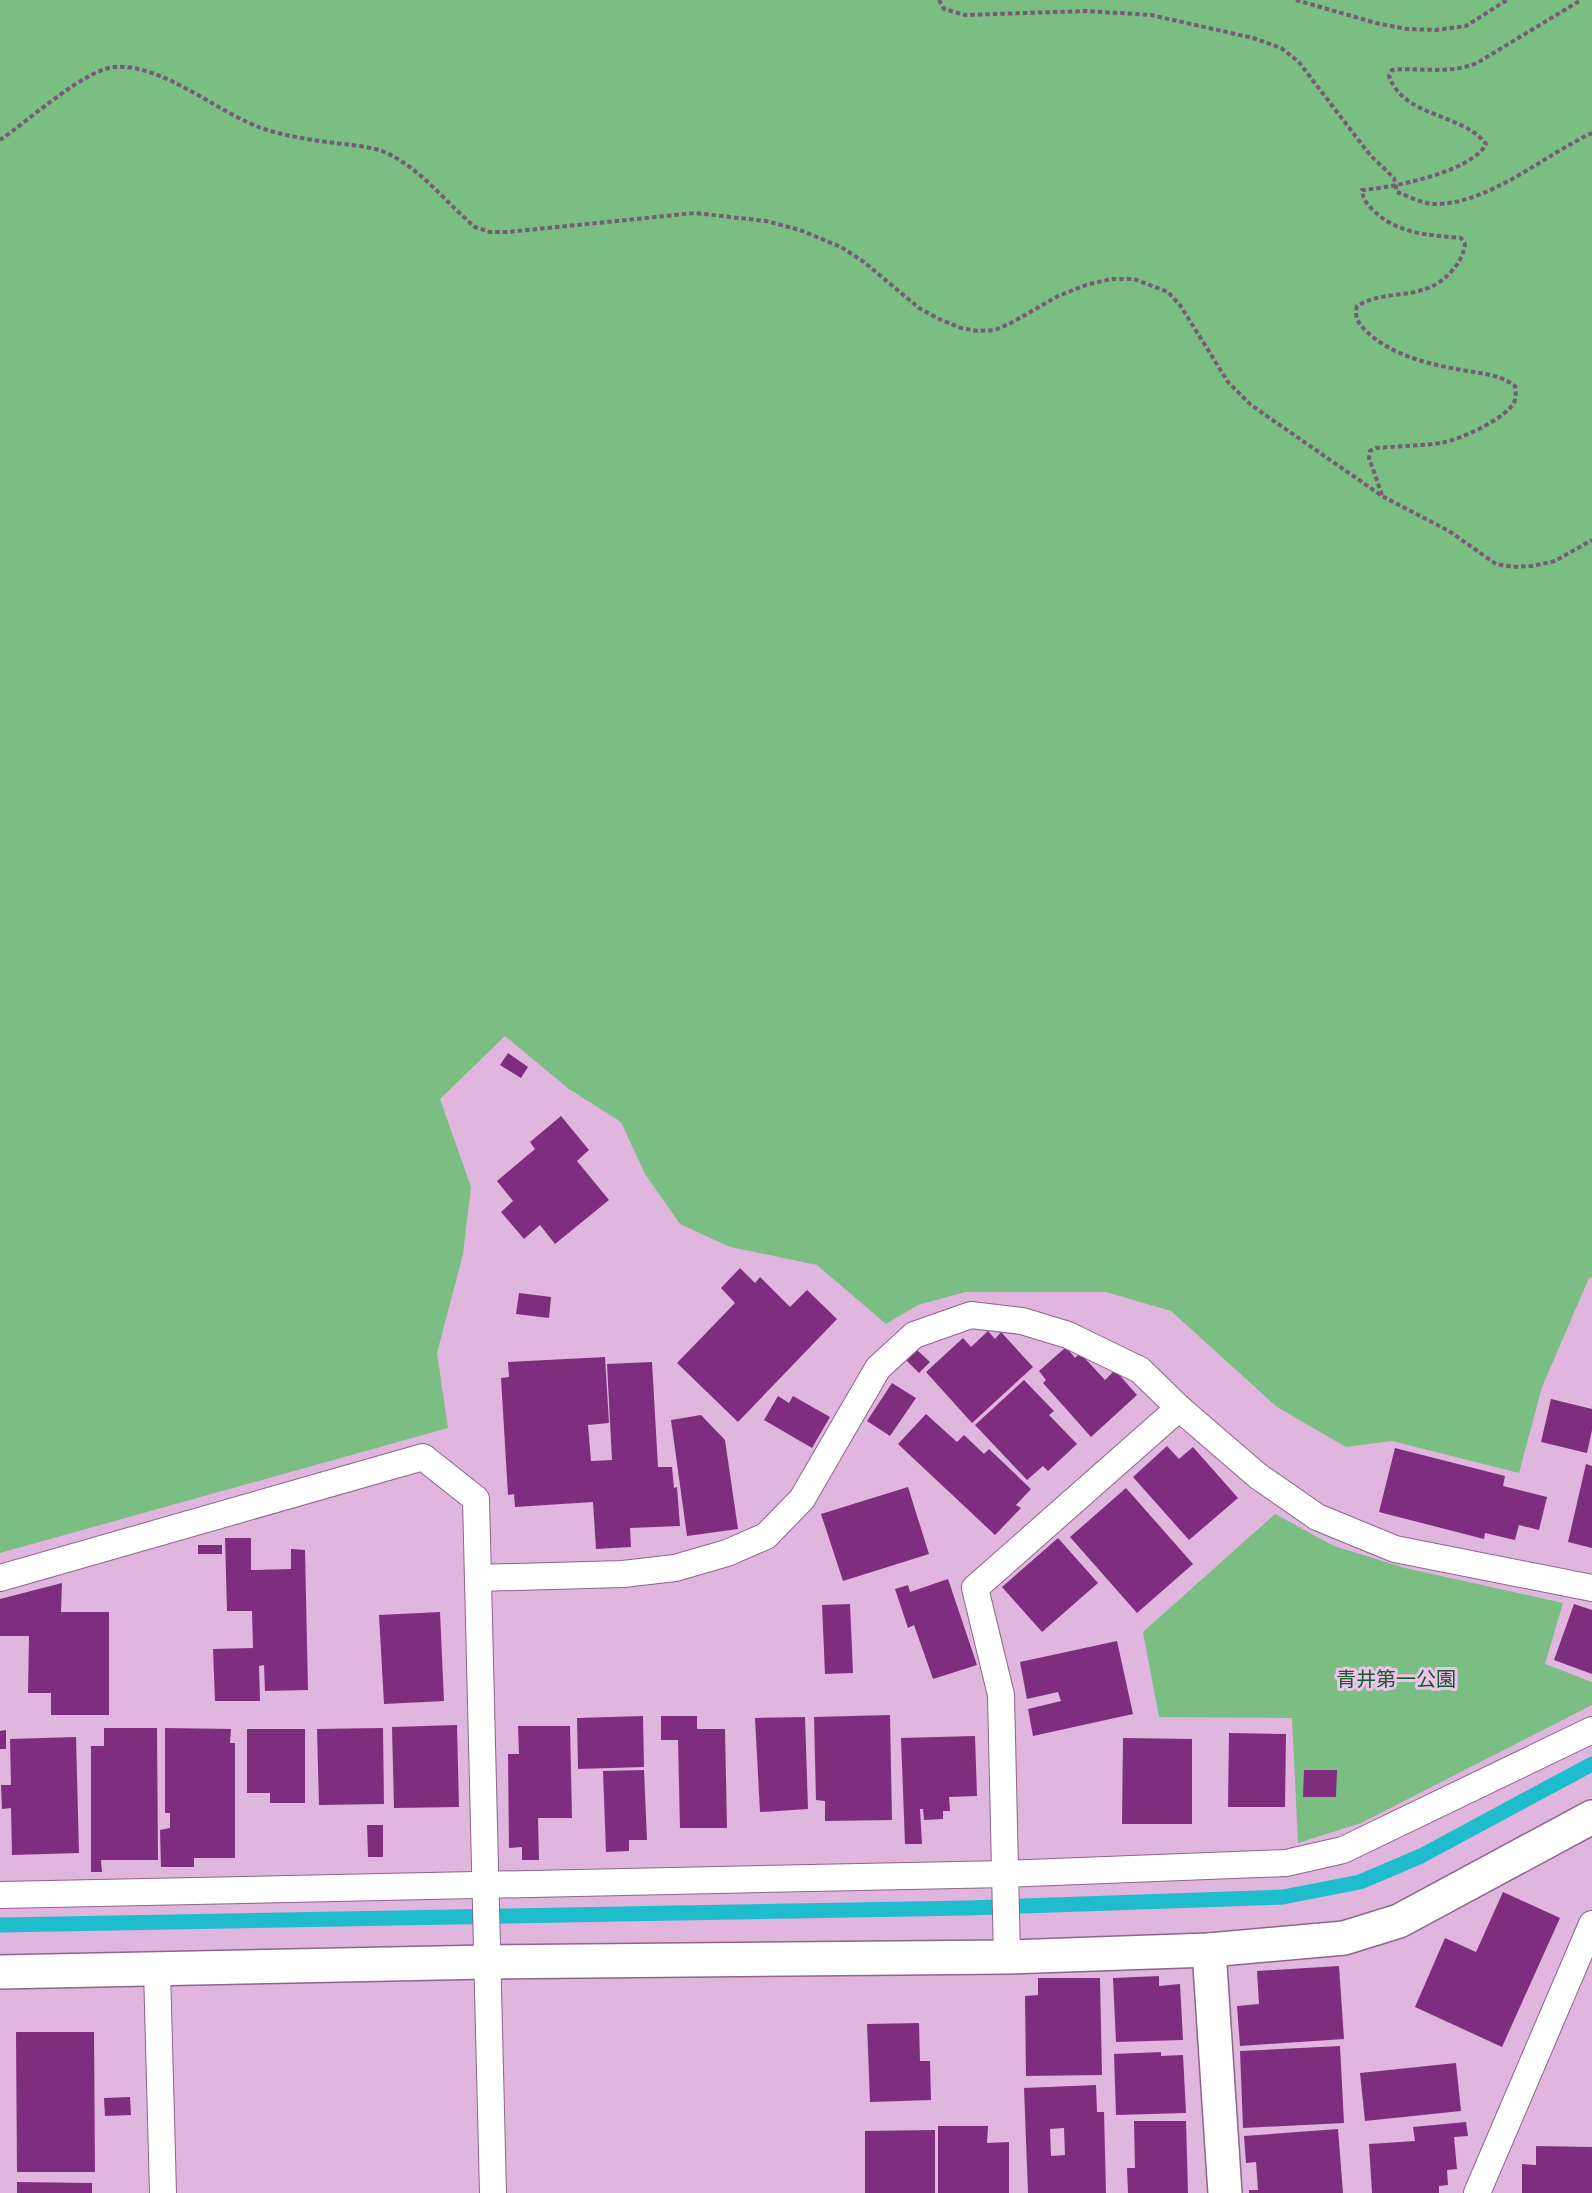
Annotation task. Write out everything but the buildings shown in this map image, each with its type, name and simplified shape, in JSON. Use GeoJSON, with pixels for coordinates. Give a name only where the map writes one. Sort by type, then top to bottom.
{"type":"FeatureCollection","features":[{"type":"Feature","properties":{"kind":"street"},"geometry":{"type":"LineString","coordinates":[[0,1972],[158,1969],[487,1949],[1006,1944],[1209,1950],[1344,1938],[1399,1921],[1592,1817]]}},
{"type":"Feature","properties":{"kind":"street"},"geometry":{"type":"LineString","coordinates":[[1209,1950],[1225,2193]]}},
{"type":"Feature","properties":{"kind":"lane"},"geometry":{"type":"LineString","coordinates":[[478,1578],[623,1574],[675,1568],[727,1553],[766,1536],[802,1500],[878,1368],[914,1335],[971,1316],[1022,1322],[1068,1335],[1140,1370],[1179,1408],[1258,1476],[1317,1517],[1395,1549],[1592,1588]]}},
{"type":"Feature","properties":{"kind":"lane"},"geometry":{"type":"LineString","coordinates":[[1006,1944],[1001,1695],[975,1588],[1179,1408]]}},
{"type":"Feature","properties":{"kind":"lane"},"geometry":{"type":"LineString","coordinates":[[0,1578],[423,1457],[476,1499],[493,2193]]}},
{"type":"Feature","properties":{"kind":"lane"},"geometry":{"type":"LineString","coordinates":[[0,1894],[486,1893],[1006,1883],[1286,1863],[1343,1850],[1592,1730]]}},
{"type":"Feature","properties":{"kind":"lane"},"geometry":{"type":"LineString","coordinates":[[1477,2193],[1592,1924]]}},
{"type":"Feature","properties":{"kind":"lane"},"geometry":{"type":"LineString","coordinates":[[158,1969],[163,2193]]}},
{"type":"Feature","properties":{"kind":"path"},"geometry":{"type":"LineString","coordinates":[[939,0],[944,9],[965,15],[1087,11],[1151,15],[1253,38],[1281,48],[1298,61],[1370,155],[1394,178],[1397,192],[1430,204],[1456,202],[1478,194],[1592,133]]}},
{"type":"Feature","properties":{"kind":"path"},"geometry":{"type":"LineString","coordinates":[[1296,0],[1376,23],[1406,29],[1436,30],[1466,26],[1507,0]]}},
{"type":"Feature","properties":{"kind":"path"},"geometry":{"type":"LineString","coordinates":[[1382,496],[1369,458],[1370,451],[1376,448],[1442,443],[1464,436],[1485,426],[1505,412],[1515,402],[1516,392],[1515,386],[1494,375],[1429,363],[1392,350],[1374,339],[1360,325],[1355,314],[1357,306],[1367,300],[1428,290],[1445,278],[1464,254],[1465,244],[1461,238],[1402,230],[1384,221],[1363,198],[1362,190],[1438,175],[1482,152],[1486,144],[1464,128],[1416,106],[1392,84],[1389,76],[1392,70],[1462,69],[1477,63],[1581,0]]}},
{"type":"Feature","properties":{"kind":"path"},"geometry":{"type":"LineString","coordinates":[[0,140],[90,74],[111,67],[127,67],[142,69],[160,76],[237,118],[265,129],[383,152],[407,165],[475,227],[490,232],[695,213],[766,221],[800,230],[841,247],[864,262],[929,314],[961,328],[978,331],[995,330],[1058,296],[1086,285],[1111,279],[1134,279],[1168,292],[1180,305],[1215,365],[1239,395],[1382,496],[1449,531],[1496,564],[1513,567],[1555,561],[1592,540]]}},
{"type":"Feature","properties":{"kind":"green space"},"geometry":{"type":"Polygon","coordinates":[[[0,0],[1592,0],[1592,1277],[1589,1278],[1542,1387],[1519,1473],[1392,1441],[1346,1447],[1277,1407],[1171,1311],[1106,1292],[965,1292],[918,1305],[886,1324],[817,1265],[730,1247],[680,1224],[645,1174],[621,1122],[569,1089],[505,1036],[440,1099],[471,1187],[463,1254],[437,1353],[448,1428],[0,1553],[0,0]]]}},
{"type":"Feature","properties":{"kind":"green space","name":"青井第一公園"},"geometry":{"type":"Polygon","coordinates":[[[1275,1514],[1334,1546],[1405,1568],[1563,1603],[1545,1664],[1592,1682],[1592,1705],[1361,1823],[1298,1843],[1292,1718],[1159,1717],[1143,1632],[1275,1514]]]}},
{"type":"Feature","properties":{"kind":"waterway"},"geometry":{"type":"LineString","coordinates":[[0,1925],[968,1908],[1283,1897],[1360,1882],[1421,1856],[1592,1764]]}}]}
